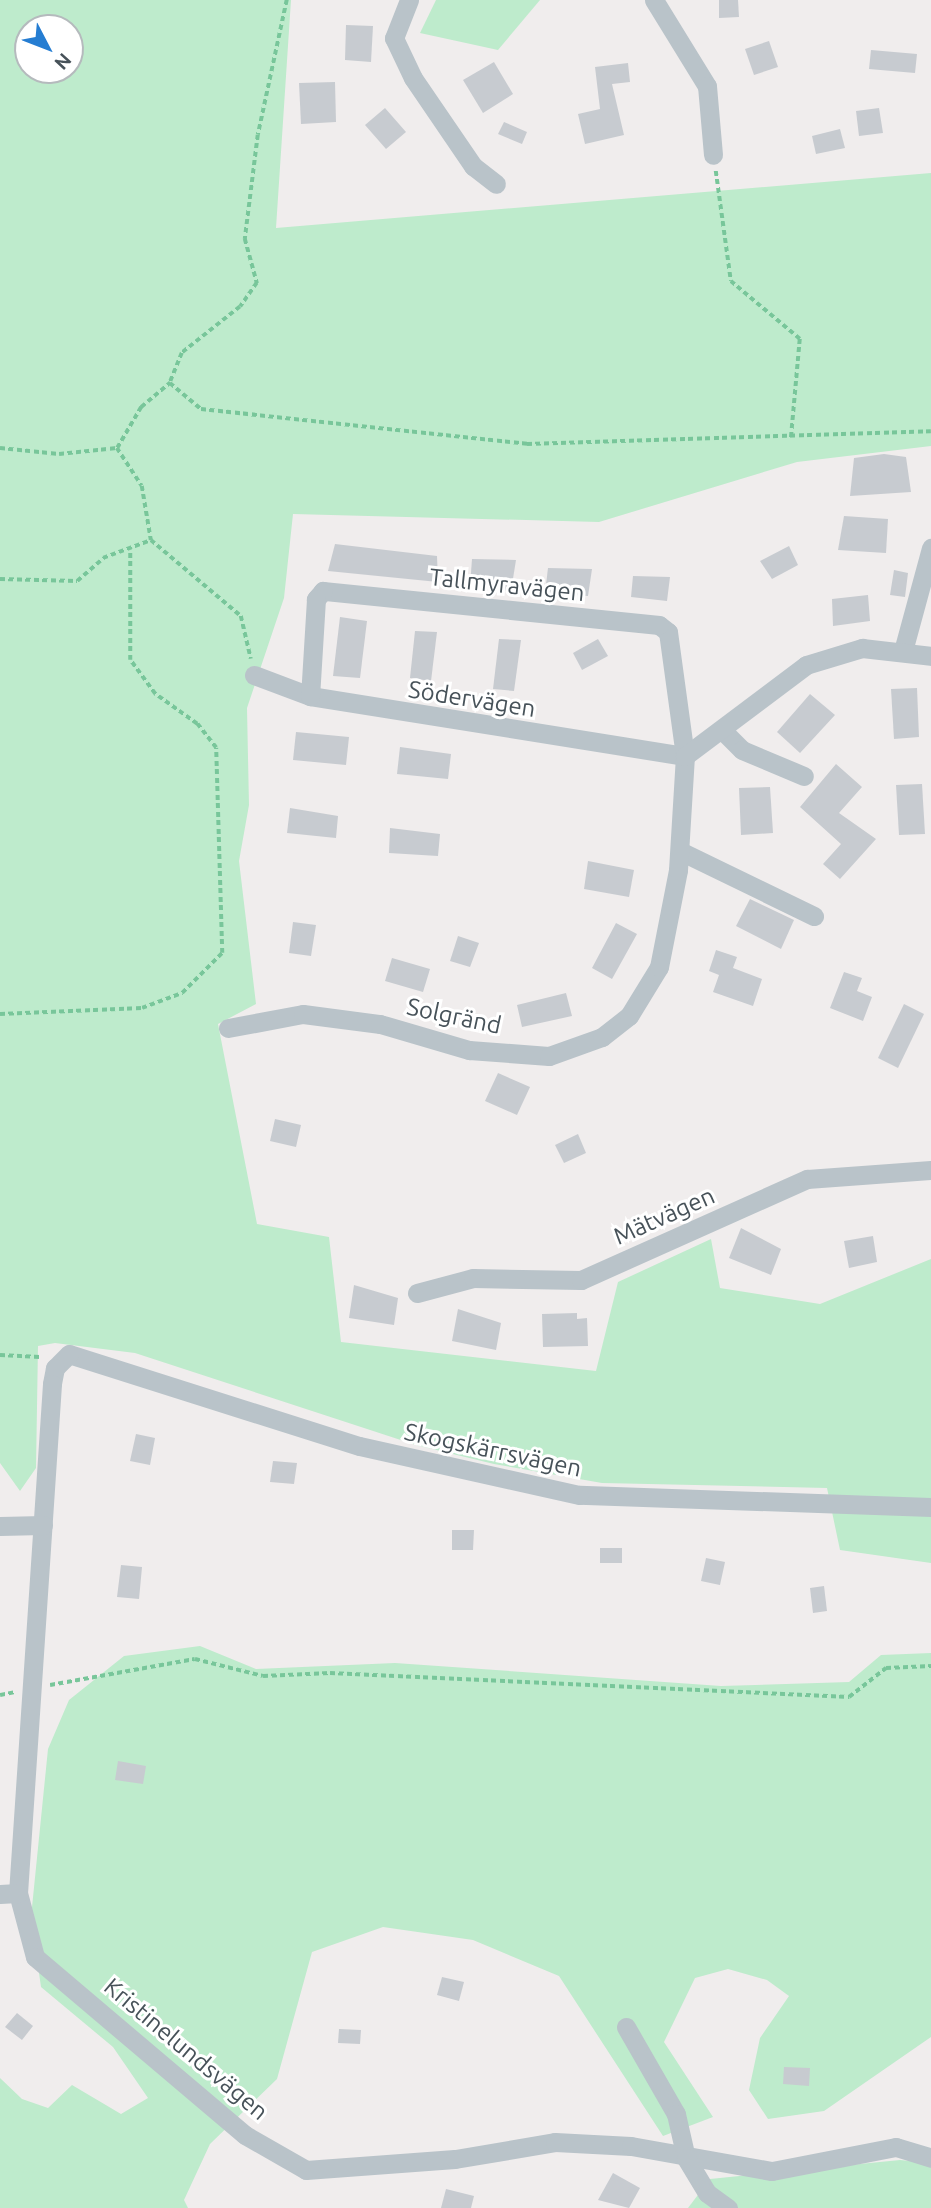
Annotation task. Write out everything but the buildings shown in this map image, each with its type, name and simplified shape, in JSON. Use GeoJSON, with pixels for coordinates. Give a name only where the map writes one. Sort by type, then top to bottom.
{"type":"FeatureCollection","features":[{"type":"Feature","properties":{"kind":"street"},"geometry":{"type":"LineString","coordinates":[[409,0],[394,38],[413,78],[473,166],[496,184]]}},
{"type":"Feature","properties":{"kind":"street"},"geometry":{"type":"LineString","coordinates":[[654,0],[706,86],[713,155]]}},
{"type":"Feature","properties":{"kind":"street"},"geometry":{"type":"LineString","coordinates":[[903,651],[931,548]]}},
{"type":"Feature","properties":{"kind":"street","name":"Tallmyravägen"},"geometry":{"type":"LineString","coordinates":[[310,696],[316,599],[323,591],[660,625],[668,632],[685,756]]}},
{"type":"Feature","properties":{"kind":"street"},"geometry":{"type":"LineString","coordinates":[[685,756],[806,665],[862,648],[931,656]]}},
{"type":"Feature","properties":{"kind":"street","name":"Södervägen"},"geometry":{"type":"LineString","coordinates":[[254,675],[310,696],[685,756]]}},
{"type":"Feature","properties":{"kind":"street"},"geometry":{"type":"LineString","coordinates":[[722,730],[742,750],[804,776]]}},
{"type":"Feature","properties":{"kind":"street","name":"Solgränd"},"geometry":{"type":"LineString","coordinates":[[228,1028],[303,1014],[380,1024],[469,1050],[549,1056],[576,1049],[629,1016],[646,995],[667,938],[688,783],[685,756]]}},
{"type":"Feature","properties":{"kind":"street"},"geometry":{"type":"LineString","coordinates":[[680,850],[814,916]]}},
{"type":"Feature","properties":{"kind":"street","name":"Mätvägen"},"geometry":{"type":"LineString","coordinates":[[417,1293],[473,1278],[581,1280],[807,1179],[931,1170]]}},
{"type":"Feature","properties":{"kind":"street","name":"Skogskärrsvägen"},"geometry":{"type":"LineString","coordinates":[[60,1359],[91,1356],[359,1446],[579,1495],[931,1507]]}},
{"type":"Feature","properties":{"kind":"street","name":"Kristinelundsvägen"},"geometry":{"type":"LineString","coordinates":[[60,1359],[52,1384],[34,1689],[9,1894],[35,1957],[245,2135],[306,2170],[455,2160],[555,2142],[631,2146],[686,2158],[772,2171],[896,2147],[931,2158]]}},
{"type":"Feature","properties":{"kind":"street"},"geometry":{"type":"LineString","coordinates":[[0,1526],[43,1525]]}},
{"type":"Feature","properties":{"kind":"street"},"geometry":{"type":"LineString","coordinates":[[626,2027],[676,2114],[686,2158],[707,2193],[728,2208]]}},
{"type":"Feature","properties":{"kind":"path"},"geometry":{"type":"LineString","coordinates":[[117,448],[141,407],[170,383],[182,353],[240,307],[257,284],[245,239],[258,135],[287,0]]}},
{"type":"Feature","properties":{"kind":"path"},"geometry":{"type":"LineString","coordinates":[[713,155],[731,281],[800,339],[791,440]]}},
{"type":"Feature","properties":{"kind":"path"},"geometry":{"type":"LineString","coordinates":[[170,383],[201,409],[527,444],[791,440],[931,431]]}},
{"type":"Feature","properties":{"kind":"path"},"geometry":{"type":"LineString","coordinates":[[0,448],[59,454],[117,448]]}},
{"type":"Feature","properties":{"kind":"path"},"geometry":{"type":"LineString","coordinates":[[117,448],[142,486],[151,540],[241,616],[254,675]]}},
{"type":"Feature","properties":{"kind":"path"},"geometry":{"type":"LineString","coordinates":[[0,579],[77,581],[103,558],[151,540]]}},
{"type":"Feature","properties":{"kind":"path"},"geometry":{"type":"LineString","coordinates":[[0,1014],[142,1008],[182,993],[222,953],[216,748],[197,724],[155,694],[130,660],[130,548]]}},
{"type":"Feature","properties":{"kind":"path"},"geometry":{"type":"LineString","coordinates":[[0,1355],[60,1359]]}},
{"type":"Feature","properties":{"kind":"path"},"geometry":{"type":"LineString","coordinates":[[34,1689],[195,1659],[263,1676],[330,1673],[849,1697],[886,1668],[931,1666]]}},
{"type":"Feature","properties":{"kind":"green space"},"geometry":{"type":"Polygon","coordinates":[[[0,0],[291,0],[276,228],[931,173],[931,446],[797,462],[599,522],[293,514],[284,598],[247,708],[249,805],[239,861],[256,1004],[218,1024],[257,1224],[329,1237],[341,1342],[596,1371],[618,1282],[711,1239],[720,1288],[820,1304],[931,1259],[931,1563],[840,1550],[827,1488],[602,1483],[494,1464],[416,1445],[135,1353],[55,1343],[38,1346],[36,1468],[20,1491],[0,1463],[0,0]]]}},
{"type":"Feature","properties":{"kind":"green space"},"geometry":{"type":"Polygon","coordinates":[[[436,0],[540,0],[498,50],[420,33],[436,0]]]}},
{"type":"Feature","properties":{"kind":"green space"},"geometry":{"type":"Polygon","coordinates":[[[200,1646],[256,1669],[395,1663],[721,1686],[849,1682],[881,1655],[931,1653],[931,2037],[824,2111],[768,2119],[749,2090],[760,2038],[789,1996],[767,1980],[728,1969],[695,1978],[664,2042],[713,2117],[663,2136],[559,1976],[473,1940],[383,1927],[312,1952],[277,2079],[210,2144],[184,2200],[188,2208],[0,2208],[0,2078],[22,2099],[48,2108],[72,2085],[121,2114],[148,2098],[113,2047],[41,1987],[31,1917],[48,1749],[69,1700],[124,1656],[200,1646]]]}},
{"type":"Feature","properties":{"kind":"green space"},"geometry":{"type":"Polygon","coordinates":[[[900,2160],[931,2163],[931,2208],[688,2208],[710,2179],[900,2160]]]}}]}
